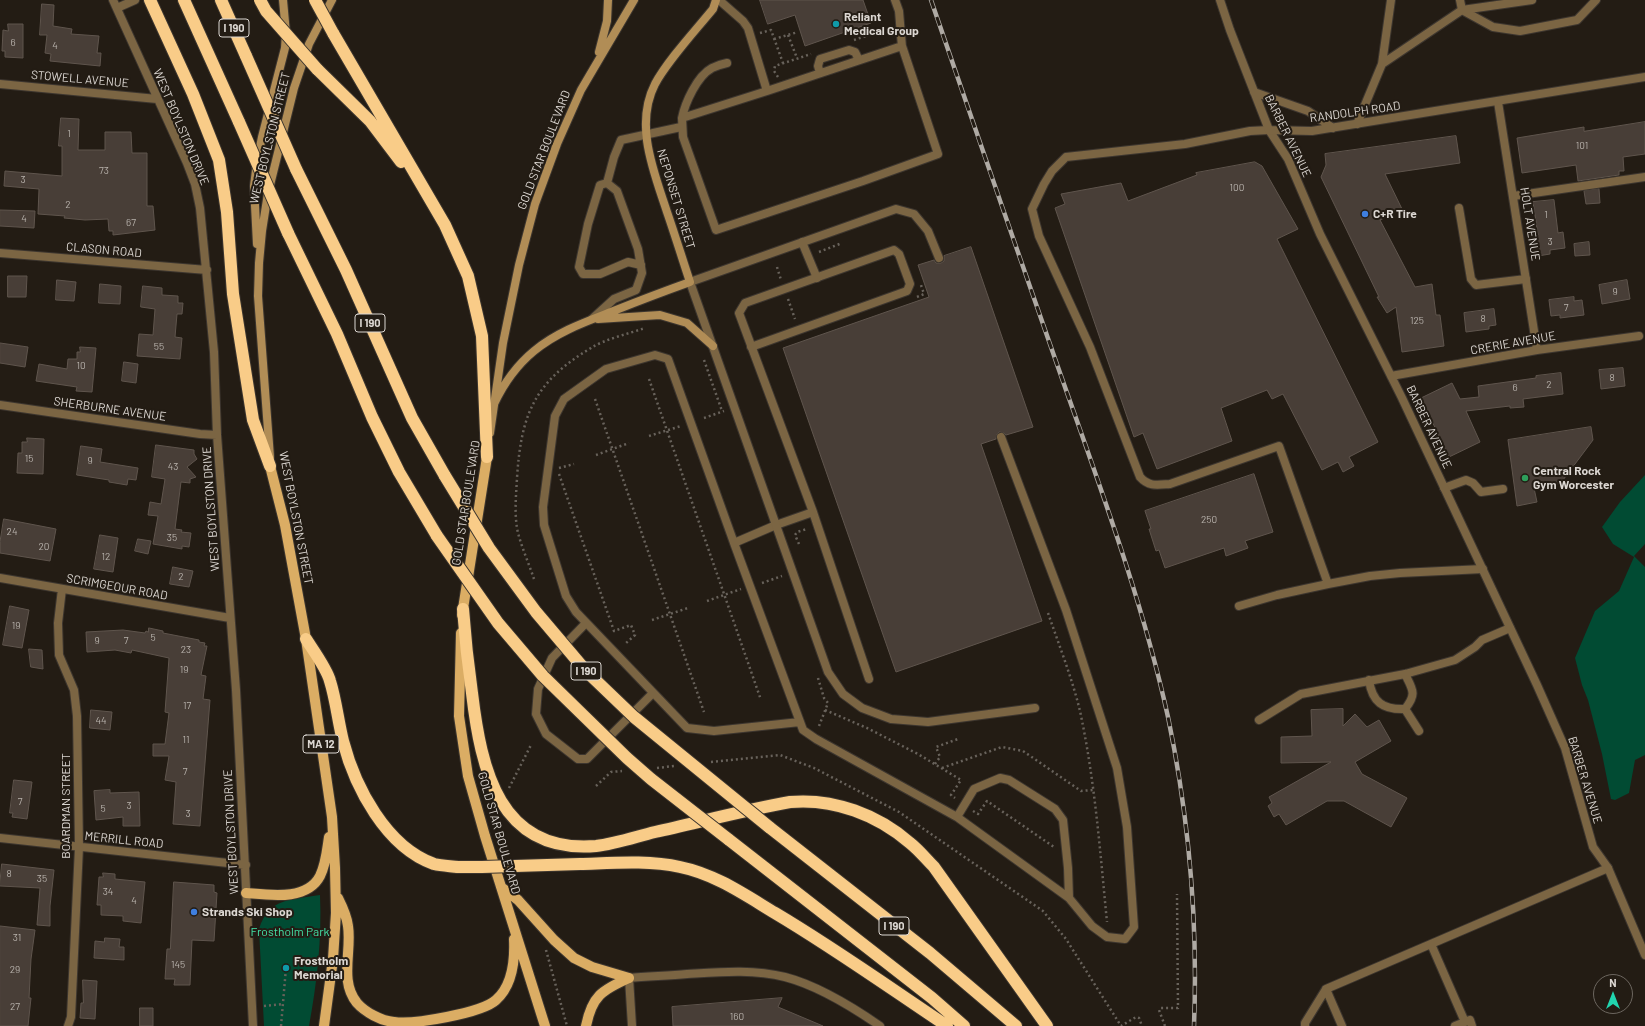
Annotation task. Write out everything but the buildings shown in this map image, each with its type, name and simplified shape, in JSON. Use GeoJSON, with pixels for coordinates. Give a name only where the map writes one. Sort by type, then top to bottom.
{"type":"FeatureCollection","features":[{"type":"Feature","properties":{"kind":"highway"},"geometry":{"type":"LineString","coordinates":[[150,0],[199,108],[219,160],[228,212],[233,294],[253,420],[270,466]]}},
{"type":"Feature","properties":{"kind":"highway","name":"I 190"},"geometry":{"type":"LineString","coordinates":[[221,0],[296,169],[346,270],[412,418],[489,548],[536,612],[586,671],[634,717],[769,828],[930,953],[1016,1026]]}},
{"type":"Feature","properties":{"kind":"highway"},"geometry":{"type":"LineString","coordinates":[[260,0],[266,11],[317,69],[370,121],[445,225]]}},
{"type":"Feature","properties":{"kind":"highway"},"geometry":{"type":"LineString","coordinates":[[315,0],[445,225],[468,276],[482,336],[486,457]]}},
{"type":"Feature","properties":{"kind":"highway","name":"I 190"},"geometry":{"type":"LineString","coordinates":[[186,5],[288,233],[336,334],[372,417],[400,472],[437,536],[498,623],[543,676],[626,758],[932,998],[964,1026]]}},
{"type":"Feature","properties":{"kind":"highway"},"geometry":{"type":"LineString","coordinates":[[463,609],[466,653],[475,721],[486,767],[495,792],[501,803],[527,830],[550,841],[562,844],[597,846],[790,802],[816,801],[858,812],[884,824],[903,836],[930,863],[1047,1026]]}},
{"type":"Feature","properties":{"kind":"highway"},"geometry":{"type":"LineString","coordinates":[[306,639],[330,680],[343,741],[356,778],[367,803],[389,831],[417,855],[434,864],[458,866],[482,867],[580,864],[658,864],[692,870],[718,880],[828,945],[948,1026]]}},
{"type":"Feature","properties":{"kind":"main road"},"geometry":{"type":"LineString","coordinates":[[259,262],[254,186],[262,137],[285,48],[286,33],[282,0]]}},
{"type":"Feature","properties":{"kind":"main road","name":"WEST BOYLSTON STREET"},"geometry":{"type":"LineString","coordinates":[[324,1026],[333,960],[336,890],[332,817],[306,639],[285,525],[270,466],[268,417],[262,362],[259,312],[259,262],[268,193],[294,88],[309,44],[332,0]]}},
{"type":"Feature","properties":{"kind":"main road"},"geometry":{"type":"LineString","coordinates":[[595,66],[607,21],[608,0]]}},
{"type":"Feature","properties":{"kind":"main road","name":"GOLD STAR BOULEVARD"},"geometry":{"type":"LineString","coordinates":[[545,1026],[471,790],[460,727],[459,707],[459,671],[463,609],[506,329],[519,265],[535,204],[557,144],[581,90],[634,0]]}},
{"type":"Feature","properties":{"kind":"main road","name":"NEPONSET STREET"},"geometry":{"type":"LineString","coordinates":[[690,282],[649,157],[646,122],[654,86],[662,72],[713,9],[718,0]]}},
{"type":"Feature","properties":{"kind":"main road"},"geometry":{"type":"LineString","coordinates":[[494,404],[513,373],[536,350],[558,335],[592,320],[690,282]]}},
{"type":"Feature","properties":{"kind":"main road"},"geometry":{"type":"LineString","coordinates":[[592,320],[660,314],[688,323],[713,346]]}},
{"type":"Feature","properties":{"kind":"main road"},"geometry":{"type":"LineString","coordinates":[[246,894],[299,893],[311,887],[317,881],[324,866],[332,817]]}},
{"type":"Feature","properties":{"kind":"main road"},"geometry":{"type":"LineString","coordinates":[[501,887],[518,900],[540,925],[574,958],[592,967],[629,978]]}},
{"type":"Feature","properties":{"kind":"main road"},"geometry":{"type":"LineString","coordinates":[[336,890],[348,926],[348,978],[353,998],[358,1004],[372,1014],[392,1022],[404,1023],[462,1014],[486,1007],[496,1001],[503,993],[508,983],[513,965],[515,950],[512,923]]}},
{"type":"Feature","properties":{"kind":"main road"},"geometry":{"type":"LineString","coordinates":[[586,1026],[589,1010],[598,996],[612,986],[629,978]]}},
{"type":"Feature","properties":{"kind":"street","name":"WEST BOYLSTON DRIVE"},"geometry":{"type":"LineString","coordinates":[[113,0],[195,184],[200,208],[214,352],[218,435],[236,690],[253,1026]]}},
{"type":"Feature","properties":{"kind":"street"},"geometry":{"type":"LineString","coordinates":[[117,8],[135,0]]}},
{"type":"Feature","properties":{"kind":"street"},"geometry":{"type":"LineString","coordinates":[[718,0],[748,28],[767,91]]}},
{"type":"Feature","properties":{"kind":"street"},"geometry":{"type":"LineString","coordinates":[[727,63],[712,68],[706,72],[689,95],[685,104],[682,123],[685,146],[716,230],[863,181],[938,154],[902,48],[899,11],[895,0]]}},
{"type":"Feature","properties":{"kind":"street","name":"BARBER AVENUE"},"geometry":{"type":"LineString","coordinates":[[1220,0],[1230,30],[1269,130],[1288,160],[1320,234],[1391,376],[1565,748],[1593,847],[1608,868],[1645,954]]}},
{"type":"Feature","properties":{"kind":"street"},"geometry":{"type":"LineString","coordinates":[[1357,124],[1382,64],[1390,0]]}},
{"type":"Feature","properties":{"kind":"street"},"geometry":{"type":"LineString","coordinates":[[1460,0],[1462,10]]}},
{"type":"Feature","properties":{"kind":"street"},"geometry":{"type":"LineString","coordinates":[[1382,64],[1462,10],[1532,0]]}},
{"type":"Feature","properties":{"kind":"street"},"geometry":{"type":"LineString","coordinates":[[1462,10],[1493,26],[1520,31],[1577,20],[1596,0]]}},
{"type":"Feature","properties":{"kind":"street"},"geometry":{"type":"LineString","coordinates":[[607,183],[614,157],[621,140],[647,135],[767,91],[902,46],[902,48]]}},
{"type":"Feature","properties":{"kind":"street"},"geometry":{"type":"LineString","coordinates":[[820,74],[818,66],[820,58],[849,50],[855,52],[859,60]]}},
{"type":"Feature","properties":{"kind":"street","name":"RANDOLPH ROAD"},"geometry":{"type":"LineString","coordinates":[[1328,584],[1279,446],[1170,484],[1156,485],[1145,483],[1140,477],[1090,347],[1039,236],[1032,209],[1044,184],[1052,172],[1066,157],[1185,144],[1250,131],[1312,131],[1645,77]]}},
{"type":"Feature","properties":{"kind":"street","name":"STOWELL AVENUE"},"geometry":{"type":"LineString","coordinates":[[0,84],[157,98]]}},
{"type":"Feature","properties":{"kind":"street"},"geometry":{"type":"LineString","coordinates":[[1254,92],[1308,111],[1333,128]]}},
{"type":"Feature","properties":{"kind":"street","name":"HOLT AVENUE"},"geometry":{"type":"LineString","coordinates":[[1498,102],[1537,350]]}},
{"type":"Feature","properties":{"kind":"street"},"geometry":{"type":"LineString","coordinates":[[1513,196],[1645,177]]}},
{"type":"Feature","properties":{"kind":"street"},"geometry":{"type":"LineString","coordinates":[[592,320],[614,299],[636,290],[642,273],[638,249],[617,192],[607,183]]}},
{"type":"Feature","properties":{"kind":"street"},"geometry":{"type":"LineString","coordinates":[[607,183],[600,185],[588,224],[579,267],[583,274],[600,274],[628,262],[641,265]]}},
{"type":"Feature","properties":{"kind":"street"},"geometry":{"type":"LineString","coordinates":[[1459,208],[1471,279],[1473,283],[1476,285],[1526,279]]}},
{"type":"Feature","properties":{"kind":"street"},"geometry":{"type":"LineString","coordinates":[[939,258],[928,232],[914,214],[896,209],[690,282],[828,672],[843,694],[862,708],[891,719],[928,722],[1035,708]]}},
{"type":"Feature","properties":{"kind":"street"},"geometry":{"type":"LineString","coordinates":[[802,242],[817,278]]}},
{"type":"Feature","properties":{"kind":"street"},"geometry":{"type":"LineString","coordinates":[[751,347],[907,291],[910,284],[899,254],[894,250],[745,303],[739,313],[751,347],[813,512],[869,679]]}},
{"type":"Feature","properties":{"kind":"street","name":"CLASON ROAD"},"geometry":{"type":"LineString","coordinates":[[0,253],[207,270]]}},
{"type":"Feature","properties":{"kind":"street","name":"CRERIE AVENUE"},"geometry":{"type":"LineString","coordinates":[[1391,376],[1537,350],[1639,336]]}},
{"type":"Feature","properties":{"kind":"street"},"geometry":{"type":"LineString","coordinates":[[800,722],[714,731],[687,728],[586,623],[576,612],[566,596],[544,525],[543,507],[555,416],[564,399],[606,369],[655,354],[668,359],[803,730],[816,739],[957,817],[1069,898],[1092,926],[1107,937],[1125,939],[1134,927],[1127,827],[1117,768],[1066,610],[1001,437]]}},
{"type":"Feature","properties":{"kind":"street","name":"SHERBURNE AVENUE"},"geometry":{"type":"LineString","coordinates":[[0,405],[200,434],[218,435]]}},
{"type":"Feature","properties":{"kind":"street"},"geometry":{"type":"LineString","coordinates":[[1444,488],[1466,480],[1473,483],[1481,492],[1503,489]]}},
{"type":"Feature","properties":{"kind":"street"},"geometry":{"type":"LineString","coordinates":[[734,543],[776,524],[813,512]]}},
{"type":"Feature","properties":{"kind":"street"},"geometry":{"type":"LineString","coordinates":[[1239,606],[1277,595],[1370,576],[1482,569]]}},
{"type":"Feature","properties":{"kind":"street","name":"SCRIMGEOUR ROAD"},"geometry":{"type":"LineString","coordinates":[[0,578],[230,618]]}},
{"type":"Feature","properties":{"kind":"street","name":"BOARDMAN STREET"},"geometry":{"type":"LineString","coordinates":[[62,589],[58,623],[58,641],[59,655],[74,690],[77,716],[79,847],[71,1017],[68,1026]]}},
{"type":"Feature","properties":{"kind":"street"},"geometry":{"type":"LineString","coordinates":[[586,623],[552,658],[538,689],[536,714],[546,734],[578,759],[587,759],[653,693]]}},
{"type":"Feature","properties":{"kind":"street"},"geometry":{"type":"LineString","coordinates":[[1259,720],[1301,694],[1406,674],[1455,660],[1475,647],[1482,640],[1510,628]]}},
{"type":"Feature","properties":{"kind":"street"},"geometry":{"type":"LineString","coordinates":[[1405,709],[1412,699],[1413,690],[1406,674]]}},
{"type":"Feature","properties":{"kind":"street"},"geometry":{"type":"LineString","coordinates":[[1369,680],[1370,692],[1378,702],[1392,710],[1405,709]]}},
{"type":"Feature","properties":{"kind":"street"},"geometry":{"type":"LineString","coordinates":[[1405,709],[1419,731]]}},
{"type":"Feature","properties":{"kind":"street"},"geometry":{"type":"LineString","coordinates":[[957,817],[974,789],[1000,778],[1009,780],[1055,809],[1063,820],[1068,868],[1069,898]]}},
{"type":"Feature","properties":{"kind":"street","name":"MERRILL ROAD"},"geometry":{"type":"LineString","coordinates":[[0,838],[246,865]]}},
{"type":"Feature","properties":{"kind":"street"},"geometry":{"type":"LineString","coordinates":[[1305,1026],[1305,1023],[1326,989],[1608,868]]}},
{"type":"Feature","properties":{"kind":"street"},"geometry":{"type":"LineString","coordinates":[[1431,944],[1469,1024],[1455,1026]]}},
{"type":"Feature","properties":{"kind":"street"},"geometry":{"type":"LineString","coordinates":[[632,1026],[629,978],[720,972],[756,972],[786,977],[815,989],[866,1016],[880,1026]]}},
{"type":"Feature","properties":{"kind":"street"},"geometry":{"type":"LineString","coordinates":[[1326,989],[1342,1026]]}},
{"type":"Feature","properties":{"kind":"path"},"geometry":{"type":"LineString","coordinates":[[760,33],[771,30],[783,63]]}},
{"type":"Feature","properties":{"kind":"path"},"geometry":{"type":"LineString","coordinates":[[774,39],[798,32]]}},
{"type":"Feature","properties":{"kind":"path"},"geometry":{"type":"LineString","coordinates":[[788,35],[797,58]]}},
{"type":"Feature","properties":{"kind":"path"},"geometry":{"type":"LineString","coordinates":[[819,252],[842,244]]}},
{"type":"Feature","properties":{"kind":"path"},"geometry":{"type":"LineString","coordinates":[[777,267],[782,282]]}},
{"type":"Feature","properties":{"kind":"path"},"geometry":{"type":"LineString","coordinates":[[788,299],[795,319]]}},
{"type":"Feature","properties":{"kind":"path"},"geometry":{"type":"LineString","coordinates":[[704,360],[722,411],[724,411],[726,418]]}},
{"type":"Feature","properties":{"kind":"path"},"geometry":{"type":"LineString","coordinates":[[649,379],[762,700]]}},
{"type":"Feature","properties":{"kind":"path"},"geometry":{"type":"LineString","coordinates":[[595,399],[704,712]]}},
{"type":"Feature","properties":{"kind":"path"},"geometry":{"type":"LineString","coordinates":[[704,418],[722,411]]}},
{"type":"Feature","properties":{"kind":"path"},"geometry":{"type":"LineString","coordinates":[[649,436],[685,424]]}},
{"type":"Feature","properties":{"kind":"path"},"geometry":{"type":"LineString","coordinates":[[596,455],[629,443]]}},
{"type":"Feature","properties":{"kind":"path"},"geometry":{"type":"LineString","coordinates":[[574,464],[557,469],[614,631],[631,625],[635,635],[625,644]]}},
{"type":"Feature","properties":{"kind":"path"},"geometry":{"type":"LineString","coordinates":[[798,544],[796,535],[797,532],[806,529]]}},
{"type":"Feature","properties":{"kind":"path"},"geometry":{"type":"LineString","coordinates":[[762,583],[782,576]]}},
{"type":"Feature","properties":{"kind":"path"},"geometry":{"type":"LineString","coordinates":[[707,601],[743,589]]}},
{"type":"Feature","properties":{"kind":"path"},"geometry":{"type":"LineString","coordinates":[[652,620],[688,608]]}},
{"type":"Feature","properties":{"kind":"path"},"geometry":{"type":"LineString","coordinates":[[1048,613],[1080,710],[1093,790],[1107,922]]}},
{"type":"Feature","properties":{"kind":"path"},"geometry":{"type":"LineString","coordinates":[[825,710],[867,728],[918,754],[961,780],[951,796],[955,798]]}},
{"type":"Feature","properties":{"kind":"path"},"geometry":{"type":"LineString","coordinates":[[935,764],[940,757],[936,747],[958,739]]}},
{"type":"Feature","properties":{"kind":"path"},"geometry":{"type":"LineString","coordinates":[[508,790],[531,745]]}},
{"type":"Feature","properties":{"kind":"path"},"geometry":{"type":"LineString","coordinates":[[941,768],[1002,747],[1023,751],[1081,791],[1093,790]]}},
{"type":"Feature","properties":{"kind":"path"},"geometry":{"type":"LineString","coordinates":[[973,811],[978,814],[988,801],[1054,846]]}},
{"type":"Feature","properties":{"kind":"path"},"geometry":{"type":"LineString","coordinates":[[1165,1026],[1159,1010],[1160,1008],[1178,1008],[1177,894]]}},
{"type":"Feature","properties":{"kind":"path"},"geometry":{"type":"LineString","coordinates":[[540,925],[568,1026]]}},
{"type":"Feature","properties":{"kind":"path"},"geometry":{"type":"LineString","coordinates":[[281,1026],[286,968]]}},
{"type":"Feature","properties":{"kind":"path"},"geometry":{"type":"LineString","coordinates":[[264,1006],[283,1004]]}},
{"type":"Feature","properties":{"kind":"green space"},"geometry":{"type":"Polygon","coordinates":[[[1645,475],[1645,544],[1634,556],[1645,567],[1645,755],[1635,760],[1629,793],[1615,800],[1611,799],[1602,754],[1575,658],[1595,611],[1619,591],[1634,557],[1613,544],[1602,527],[1620,502],[1645,475]]]}},
{"type":"Feature","properties":{"kind":"green space","name":"Frostholm Park"},"geometry":{"type":"Polygon","coordinates":[[[320,895],[318,961],[309,1026],[264,1026],[259,929],[263,919],[275,905],[291,900],[320,895]]]}},
{"type":"Feature","properties":{"kind":"railway"},"geometry":{"type":"LineString","coordinates":[[931,0],[1119,542],[1146,629],[1168,717],[1187,832],[1195,948],[1194,1026]]}},
{"type":"Feature","properties":{"kind":"place","name":"Reliant Medical Group"},"geometry":{"type":"Point","coordinates":[836,24]}},
{"type":"Feature","properties":{"kind":"place","name":"C+R Tire"},"geometry":{"type":"Point","coordinates":[1365,214]}},
{"type":"Feature","properties":{"kind":"place","name":"Central Rock Gym Worcester"},"geometry":{"type":"Point","coordinates":[1525,478]}},
{"type":"Feature","properties":{"kind":"place","name":"Strands Ski Shop"},"geometry":{"type":"Point","coordinates":[194,912]}},
{"type":"Feature","properties":{"kind":"place","name":"Frostholm Memorial"},"geometry":{"type":"Point","coordinates":[286,968]}}]}
